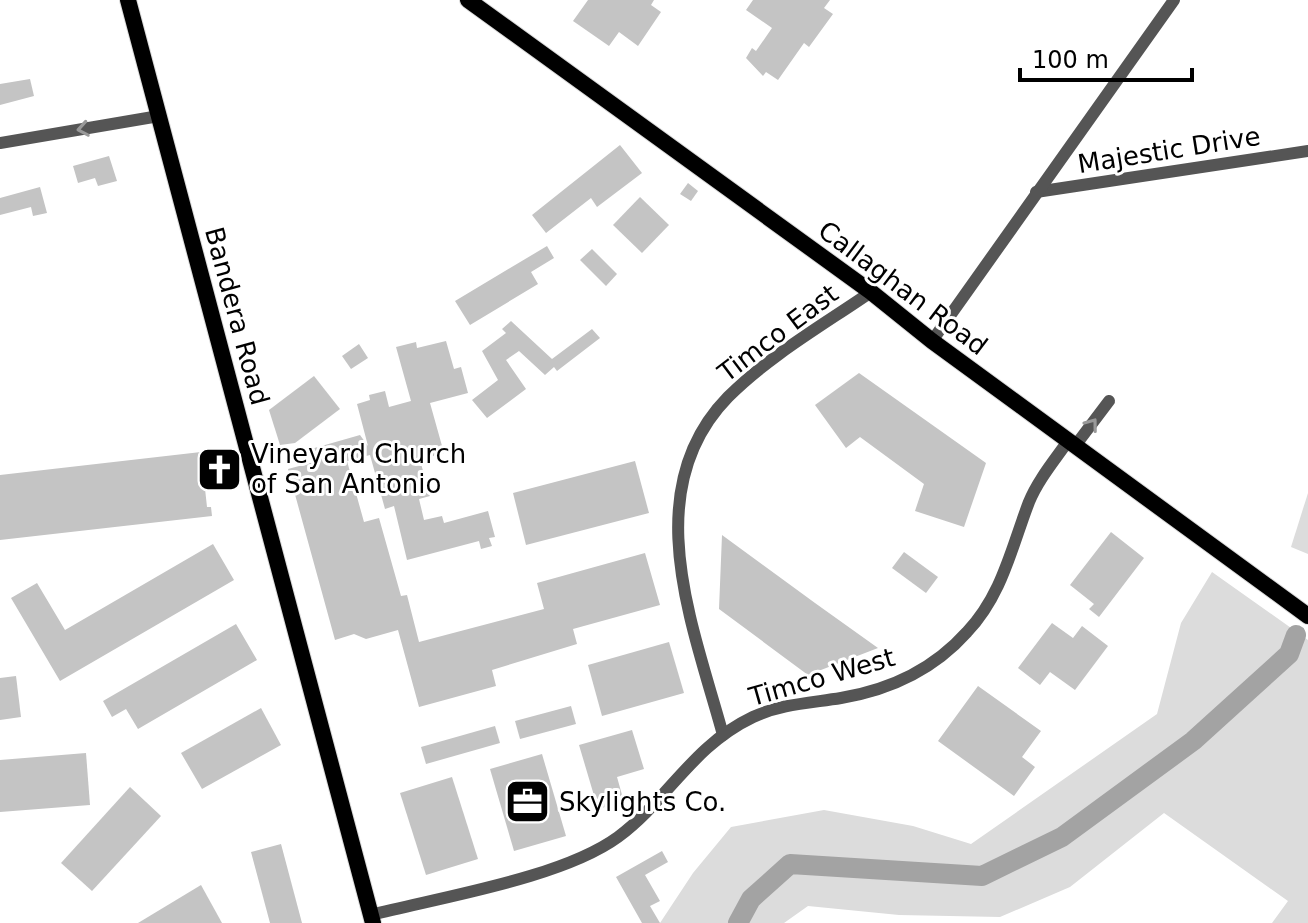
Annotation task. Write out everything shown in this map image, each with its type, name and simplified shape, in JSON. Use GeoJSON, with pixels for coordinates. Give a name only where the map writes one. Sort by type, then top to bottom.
{"type":"FeatureCollection","features":[{"type":"Feature","properties":{"kind":"main road","name":"Bandera Road"},"geometry":{"type":"LineString","coordinates":[[128,0],[372,919]]}},
{"type":"Feature","properties":{"kind":"main road","name":"Callaghan Road"},"geometry":{"type":"LineString","coordinates":[[468,0],[871,292],[932,341],[1308,616]]}},
{"type":"Feature","properties":{"kind":"street"},"geometry":{"type":"LineString","coordinates":[[932,341],[1174,0]]}},
{"type":"Feature","properties":{"kind":"street"},"geometry":{"type":"LineString","coordinates":[[0,143],[159,116]]}},
{"type":"Feature","properties":{"kind":"street","name":"Majestic Drive"},"geometry":{"type":"LineString","coordinates":[[1036,192],[1308,151]]}},
{"type":"Feature","properties":{"kind":"street","name":"Timco East"},"geometry":{"type":"LineString","coordinates":[[723,735],[678,561],[678,515],[688,465],[705,429],[728,397],[759,370],[871,292]]}},
{"type":"Feature","properties":{"kind":"street","name":"Timco West"},"geometry":{"type":"LineString","coordinates":[[372,919],[586,856],[633,825],[682,769],[723,735],[775,709],[890,685],[947,651],[966,634],[993,597],[1037,485],[1109,401]]}},
{"type":"Feature","properties":{"kind":"shaded area"},"geometry":{"type":"Polygon","coordinates":[[[1308,493],[1308,554],[1291,547],[1308,493]]]}},
{"type":"Feature","properties":{"kind":"shaded area"},"geometry":{"type":"Polygon","coordinates":[[[1212,572],[1308,640],[1308,923],[1272,923],[1288,901],[1164,813],[1070,887],[1000,917],[899,915],[808,906],[784,923],[660,923],[693,873],[731,827],[824,810],[913,826],[971,844],[1157,714],[1181,623],[1212,572]]]}},
{"type":"Feature","properties":{"kind":"building"},"geometry":{"type":"Polygon","coordinates":[[[588,0],[654,0],[651,5],[661,12],[638,46],[619,32],[609,46],[573,21],[588,0]]]}},
{"type":"Feature","properties":{"kind":"building"},"geometry":{"type":"Polygon","coordinates":[[[753,0],[830,0],[824,8],[833,14],[809,47],[804,43],[778,80],[766,72],[763,76],[746,58],[752,48],[756,51],[772,28],[746,10],[753,0]]]}},
{"type":"Feature","properties":{"kind":"building"},"geometry":{"type":"Polygon","coordinates":[[[30,79],[34,96],[0,105],[0,84],[30,79]]]}},
{"type":"Feature","properties":{"kind":"building"},"geometry":{"type":"Polygon","coordinates":[[[620,145],[642,173],[597,207],[591,198],[546,233],[532,215],[620,145]]]}},
{"type":"Feature","properties":{"kind":"building"},"geometry":{"type":"Polygon","coordinates":[[[109,156],[117,181],[98,186],[95,178],[78,183],[73,166],[109,156]]]}},
{"type":"Feature","properties":{"kind":"building"},"geometry":{"type":"Polygon","coordinates":[[[688,183],[698,191],[691,201],[680,194],[688,183]]]}},
{"type":"Feature","properties":{"kind":"building"},"geometry":{"type":"Polygon","coordinates":[[[40,187],[47,213],[33,216],[31,207],[0,215],[0,198],[40,187]]]}},
{"type":"Feature","properties":{"kind":"building"},"geometry":{"type":"Polygon","coordinates":[[[640,197],[669,225],[642,253],[613,225],[640,197]]]}},
{"type":"Feature","properties":{"kind":"building"},"geometry":{"type":"Polygon","coordinates":[[[547,246],[554,258],[531,272],[538,284],[470,325],[455,301],[547,246]]]}},
{"type":"Feature","properties":{"kind":"building"},"geometry":{"type":"Polygon","coordinates":[[[592,249],[617,274],[606,286],[580,260],[592,249]]]}},
{"type":"Feature","properties":{"kind":"building"},"geometry":{"type":"Polygon","coordinates":[[[511,321],[552,359],[592,329],[600,338],[557,371],[554,367],[545,375],[519,351],[506,360],[526,389],[487,418],[472,400],[498,380],[482,351],[506,333],[502,329],[511,321]]]}},
{"type":"Feature","properties":{"kind":"building"},"geometry":{"type":"Polygon","coordinates":[[[446,341],[454,369],[461,367],[468,393],[430,403],[444,453],[420,460],[430,496],[419,499],[424,520],[442,516],[444,523],[488,511],[495,537],[489,538],[492,546],[481,549],[479,541],[407,560],[394,506],[385,509],[370,455],[347,461],[364,522],[379,518],[401,596],[407,595],[419,642],[544,609],[537,583],[645,553],[660,605],[573,629],[577,644],[492,670],[496,686],[419,707],[398,630],[366,639],[354,634],[335,640],[288,469],[314,462],[311,449],[360,435],[368,446],[357,404],[370,400],[369,395],[385,391],[389,407],[411,401],[396,347],[416,342],[417,348],[446,341]]]}},
{"type":"Feature","properties":{"kind":"building"},"geometry":{"type":"Polygon","coordinates":[[[359,344],[368,358],[351,369],[342,356],[359,344]]]}},
{"type":"Feature","properties":{"kind":"building"},"geometry":{"type":"Polygon","coordinates":[[[859,373],[986,463],[964,527],[915,511],[924,484],[860,437],[846,448],[815,405],[859,373]]]}},
{"type":"Feature","properties":{"kind":"building"},"geometry":{"type":"Polygon","coordinates":[[[314,376],[340,409],[295,443],[280,445],[269,410],[314,376]]]}},
{"type":"Feature","properties":{"kind":"building"},"geometry":{"type":"Polygon","coordinates":[[[201,452],[207,507],[211,507],[212,516],[0,540],[0,475],[201,452]]]}},
{"type":"Feature","properties":{"kind":"building"},"geometry":{"type":"Polygon","coordinates":[[[635,461],[649,513],[526,545],[513,493],[635,461]]]}},
{"type":"Feature","properties":{"kind":"building"},"geometry":{"type":"Polygon","coordinates":[[[1111,532],[1144,558],[1099,617],[1089,609],[1094,604],[1070,585],[1111,532]]]}},
{"type":"Feature","properties":{"kind":"building"},"geometry":{"type":"Polygon","coordinates":[[[722,535],[878,648],[808,675],[719,609],[722,535]]]}},
{"type":"Feature","properties":{"kind":"building"},"geometry":{"type":"Polygon","coordinates":[[[213,544],[234,580],[60,681],[11,598],[37,583],[65,630],[213,544]]]}},
{"type":"Feature","properties":{"kind":"building"},"geometry":{"type":"Polygon","coordinates":[[[904,552],[938,577],[926,593],[892,568],[904,552]]]}},
{"type":"Feature","properties":{"kind":"building"},"geometry":{"type":"Polygon","coordinates":[[[1052,623],[1073,638],[1082,626],[1108,646],[1075,690],[1050,672],[1040,685],[1018,668],[1052,623]]]}},
{"type":"Feature","properties":{"kind":"building"},"geometry":{"type":"Polygon","coordinates":[[[236,624],[257,660],[138,729],[126,709],[112,717],[103,701],[236,624]]]}},
{"type":"Feature","properties":{"kind":"building"},"geometry":{"type":"Polygon","coordinates":[[[669,642],[684,693],[602,716],[588,665],[669,642]]]}},
{"type":"Feature","properties":{"kind":"building"},"geometry":{"type":"Polygon","coordinates":[[[16,676],[21,717],[0,720],[0,678],[16,676]]]}},
{"type":"Feature","properties":{"kind":"building"},"geometry":{"type":"Polygon","coordinates":[[[978,686],[1041,731],[1022,757],[1035,767],[1014,796],[938,741],[978,686]]]}},
{"type":"Feature","properties":{"kind":"building"},"geometry":{"type":"Polygon","coordinates":[[[571,706],[576,724],[520,739],[515,721],[571,706]]]}},
{"type":"Feature","properties":{"kind":"building"},"geometry":{"type":"Polygon","coordinates":[[[261,708],[281,745],[202,789],[181,753],[261,708]]]}},
{"type":"Feature","properties":{"kind":"building"},"geometry":{"type":"Polygon","coordinates":[[[495,726],[500,743],[426,764],[421,747],[495,726]]]}},
{"type":"Feature","properties":{"kind":"building"},"geometry":{"type":"Polygon","coordinates":[[[632,730],[644,769],[617,777],[624,802],[598,809],[579,745],[632,730]]]}},
{"type":"Feature","properties":{"kind":"building"},"geometry":{"type":"Polygon","coordinates":[[[86,753],[90,805],[0,812],[0,760],[86,753]]]}},
{"type":"Feature","properties":{"kind":"building","name":"Skylights Co."},"geometry":{"type":"Polygon","coordinates":[[[542,754],[566,836],[514,851],[490,769],[542,754]]]}},
{"type":"Feature","properties":{"kind":"building"},"geometry":{"type":"Polygon","coordinates":[[[452,777],[478,859],[426,875],[400,793],[452,777]]]}},
{"type":"Feature","properties":{"kind":"building"},"geometry":{"type":"Polygon","coordinates":[[[130,787],[161,816],[92,891],[61,863],[130,787]]]}},
{"type":"Feature","properties":{"kind":"building"},"geometry":{"type":"Polygon","coordinates":[[[281,844],[302,923],[270,923],[251,852],[281,844]]]}},
{"type":"Feature","properties":{"kind":"building"},"geometry":{"type":"Polygon","coordinates":[[[662,851],[668,862],[645,875],[660,901],[650,906],[660,923],[642,923],[616,877],[662,851]]]}},
{"type":"Feature","properties":{"kind":"building"},"geometry":{"type":"Polygon","coordinates":[[[201,885],[222,923],[138,923],[201,885]]]}},
{"type":"Feature","properties":{"kind":"waterway"},"geometry":{"type":"LineString","coordinates":[[738,923],[751,899],[790,864],[982,876],[1062,837],[1193,741],[1289,654],[1296,635]]}},
{"type":"Feature","properties":{"kind":"place","name":"Vineyard Church of San Antonio"},"geometry":{"type":"Point","coordinates":[220,469]}},
{"type":"Feature","properties":{"kind":"place","name":"Skylights Co."},"geometry":{"type":"Point","coordinates":[528,802]}}]}
